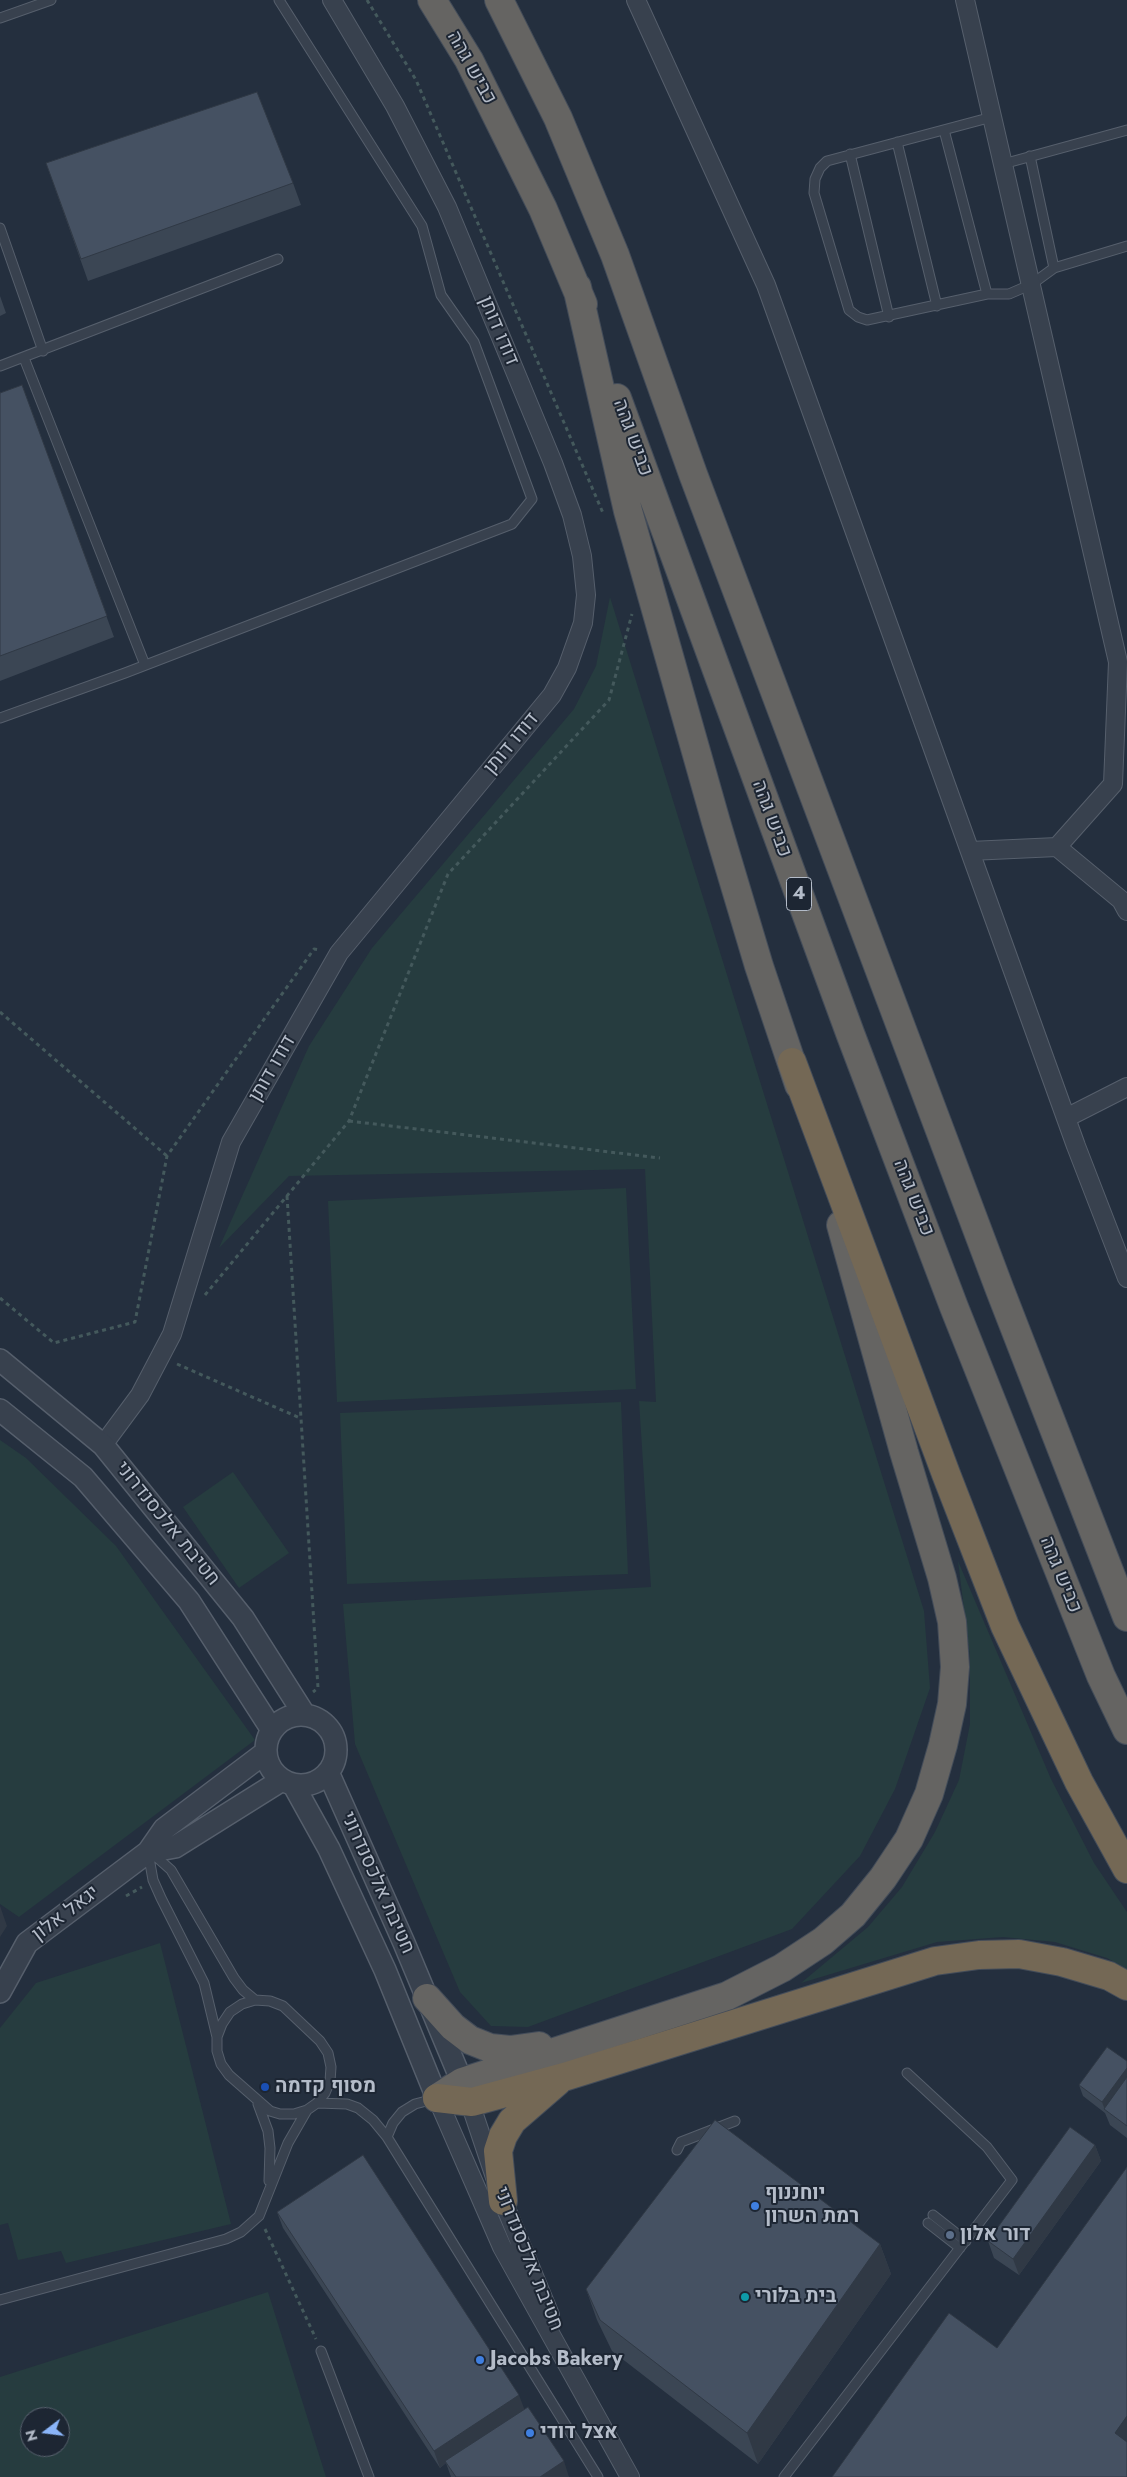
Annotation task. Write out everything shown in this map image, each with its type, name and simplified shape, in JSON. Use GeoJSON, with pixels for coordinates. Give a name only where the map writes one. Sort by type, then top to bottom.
{"type":"FeatureCollection","features":[{"type":"Feature","properties":{"kind":"highway","name":"כביש גהה"},"geometry":{"type":"LineString","coordinates":[[432,0],[470,60],[543,209],[577,287],[860,1060],[1018,1471],[1101,1676],[1127,1730]]}},
{"type":"Feature","properties":{"kind":"highway"},"geometry":{"type":"LineString","coordinates":[[498,0],[558,118],[615,255],[693,474],[993,1272],[1127,1617]]}},
{"type":"Feature","properties":{"kind":"highway"},"geometry":{"type":"LineString","coordinates":[[577,287],[636,540],[759,966],[792,1062],[1005,1626],[1079,1782],[1127,1869]]}},
{"type":"Feature","properties":{"kind":"highway"},"geometry":{"type":"LineString","coordinates":[[467,2092],[600,2038],[727,1996],[782,1968],[823,1941],[853,1915],[883,1878],[909,1840],[929,1794],[950,1712],[955,1667],[952,1622],[942,1578],[792,1062]]}},
{"type":"Feature","properties":{"kind":"highway"},"geometry":{"type":"LineString","coordinates":[[436,2098],[564,2077],[935,1961],[979,1955],[1019,1954],[1062,1962],[1109,1976],[1127,1986]]}},
{"type":"Feature","properties":{"kind":"highway"},"geometry":{"type":"LineString","coordinates":[[427,1998],[453,2027],[470,2040],[490,2048],[510,2050],[600,2038]]}},
{"type":"Feature","properties":{"kind":"highway"},"geometry":{"type":"LineString","coordinates":[[502,2201],[498,2151],[503,2136],[512,2121],[564,2077]]}},
{"type":"Feature","properties":{"kind":"street","name":"דודו דותן"},"geometry":{"type":"LineString","coordinates":[[104,1445],[140,1395],[172,1334],[231,1142],[339,953],[552,695],[567,668],[583,623],[586,595],[582,556],[572,515],[447,207],[395,106],[332,0]]}},
{"type":"Feature","properties":{"kind":"street"},"geometry":{"type":"LineString","coordinates":[[636,0],[766,286],[1066,1118],[1127,1278]]}},
{"type":"Feature","properties":{"kind":"street"},"geometry":{"type":"LineString","coordinates":[[965,0],[1118,662],[1113,784],[1057,847]]}},
{"type":"Feature","properties":{"kind":"street"},"geometry":{"type":"LineString","coordinates":[[970,851],[1057,847],[1121,900],[1127,911]]}},
{"type":"Feature","properties":{"kind":"street"},"geometry":{"type":"LineString","coordinates":[[1066,1118],[1127,1087]]}},
{"type":"Feature","properties":{"kind":"street","name":"חטיבת אלכסנדרוני"},"geometry":{"type":"LineString","coordinates":[[0,1360],[104,1445],[243,1618],[304,1714]]}},
{"type":"Feature","properties":{"kind":"street","name":"חטיבת אלכסנדרוני"},"geometry":{"type":"LineString","coordinates":[[0,1410],[83,1477],[189,1601],[272,1730]]}},
{"type":"Feature","properties":{"kind":"street"},"geometry":{"type":"LineString","coordinates":[[304,1714],[315,1717],[326,1724],[333,1734],[336,1746],[336,1758],[328,1772],[315,1783],[288,1782],[274,1772],[268,1763],[266,1752],[267,1741],[272,1730],[280,1721],[291,1716],[304,1714]]}},
{"type":"Feature","properties":{"kind":"street","name":"יגאל אלון"},"geometry":{"type":"LineString","coordinates":[[0,1992],[27,1943],[148,1852],[164,1829],[266,1752]]}},
{"type":"Feature","properties":{"kind":"street","name":"חטיבת אלכסנדרוני"},"geometry":{"type":"LineString","coordinates":[[328,1772],[467,2092],[502,2201],[584,2396]]}},
{"type":"Feature","properties":{"kind":"street","name":"חטיבת אלכסנדרוני"},"geometry":{"type":"LineString","coordinates":[[288,1782],[324,1841],[381,1962],[436,2098],[502,2247],[584,2396]]}},
{"type":"Feature","properties":{"kind":"street","name":"יגאל אלון"},"geometry":{"type":"LineString","coordinates":[[148,1852],[175,1847],[288,1782]]}},
{"type":"Feature","properties":{"kind":"street"},"geometry":{"type":"LineString","coordinates":[[584,2396],[630,2477]]}},
{"type":"Feature","properties":{"kind":"lane"},"geometry":{"type":"LineString","coordinates":[[0,18],[51,0]]}},
{"type":"Feature","properties":{"kind":"lane"},"geometry":{"type":"LineString","coordinates":[[0,718],[145,665],[512,524],[532,499],[474,342],[441,295],[422,226],[279,0]]}},
{"type":"Feature","properties":{"kind":"lane"},"geometry":{"type":"LineString","coordinates":[[992,117],[850,154],[827,161],[820,168],[814,179],[814,193],[849,310],[858,317],[867,320],[889,317],[987,294],[1009,294],[1032,284],[1054,268],[1127,246]]}},
{"type":"Feature","properties":{"kind":"lane"},"geometry":{"type":"LineString","coordinates":[[944,130],[987,294]]}},
{"type":"Feature","properties":{"kind":"lane"},"geometry":{"type":"LineString","coordinates":[[1003,164],[1127,130]]}},
{"type":"Feature","properties":{"kind":"lane"},"geometry":{"type":"LineString","coordinates":[[897,142],[937,306]]}},
{"type":"Feature","properties":{"kind":"lane"},"geometry":{"type":"LineString","coordinates":[[850,154],[889,317]]}},
{"type":"Feature","properties":{"kind":"lane"},"geometry":{"type":"LineString","coordinates":[[1030,156],[1054,268]]}},
{"type":"Feature","properties":{"kind":"lane"},"geometry":{"type":"LineString","coordinates":[[0,228],[42,351]]}},
{"type":"Feature","properties":{"kind":"lane"},"geometry":{"type":"LineString","coordinates":[[0,366],[278,259]]}},
{"type":"Feature","properties":{"kind":"lane"},"geometry":{"type":"LineString","coordinates":[[24,358],[145,665]]}},
{"type":"Feature","properties":{"kind":"lane"},"geometry":{"type":"LineString","coordinates":[[148,1852],[159,1858],[171,1870],[234,1978],[243,1990],[255,2000]]}},
{"type":"Feature","properties":{"kind":"lane"},"geometry":{"type":"LineString","coordinates":[[148,1852],[153,1880],[204,1983],[217,2037],[217,2051],[221,2064],[229,2076],[257,2102],[270,2111],[280,2114],[294,2114],[307,2110],[317,2103],[325,2093],[330,2081],[331,2067],[328,2053],[320,2041],[283,2006],[270,2001],[255,2000],[242,2004],[230,2012],[222,2024],[217,2037]]}},
{"type":"Feature","properties":{"kind":"lane"},"geometry":{"type":"LineString","coordinates":[[784,2477],[1012,2180],[987,2147],[907,2074]]}},
{"type":"Feature","properties":{"kind":"lane"},"geometry":{"type":"LineString","coordinates":[[387,2137],[393,2123],[402,2112],[415,2104],[436,2098]]}},
{"type":"Feature","properties":{"kind":"lane"},"geometry":{"type":"LineString","coordinates":[[257,2102],[264,2117],[270,2148],[267,2199]]}},
{"type":"Feature","properties":{"kind":"lane"},"geometry":{"type":"LineString","coordinates":[[317,2103],[347,2104],[358,2108],[373,2120],[387,2137],[598,2477]]}},
{"type":"Feature","properties":{"kind":"lane"},"geometry":{"type":"LineString","coordinates":[[0,2300],[226,2239],[241,2232],[259,2216],[288,2143],[307,2110]]}},
{"type":"Feature","properties":{"kind":"lane"},"geometry":{"type":"LineString","coordinates":[[677,2150],[681,2142],[735,2120]]}},
{"type":"Feature","properties":{"kind":"lane"},"geometry":{"type":"LineString","coordinates":[[931,2219],[963,2245]]}},
{"type":"Feature","properties":{"kind":"lane"},"geometry":{"type":"LineString","coordinates":[[321,2351],[369,2477]]}},
{"type":"Feature","properties":{"kind":"path"},"geometry":{"type":"LineString","coordinates":[[204,1296],[349,1121],[448,874],[609,700]]}},
{"type":"Feature","properties":{"kind":"path"},"geometry":{"type":"LineString","coordinates":[[0,1298],[54,1344],[136,1322],[167,1156],[314,949],[339,953]]}},
{"type":"Feature","properties":{"kind":"path"},"geometry":{"type":"LineString","coordinates":[[0,1012],[167,1156]]}},
{"type":"Feature","properties":{"kind":"path"},"geometry":{"type":"LineString","coordinates":[[349,1121],[660,1158]]}},
{"type":"Feature","properties":{"kind":"path"},"geometry":{"type":"LineString","coordinates":[[287,1196],[318,1688]]}},
{"type":"Feature","properties":{"kind":"path"},"geometry":{"type":"LineString","coordinates":[[160,1357],[300,1418]]}},
{"type":"Feature","properties":{"kind":"path"},"geometry":{"type":"LineString","coordinates":[[259,2216],[321,2351]]}},
{"type":"Feature","properties":{"kind":"green space"},"geometry":{"type":"Polygon","coordinates":[[[610,597],[924,1611],[930,1688],[895,1789],[860,1856],[792,1929],[528,2027],[491,2026],[460,1992],[355,1744],[343,1604],[651,1587],[639,1401],[656,1402],[645,1169],[289,1176],[219,1248],[309,1046],[372,948],[574,709],[596,666],[610,597]]]}},
{"type":"Feature","properties":{"kind":"green space"},"geometry":{"type":"Polygon","coordinates":[[[626,1188],[636,1389],[337,1402],[328,1201],[626,1188]]]}},
{"type":"Feature","properties":{"kind":"green space"},"geometry":{"type":"Polygon","coordinates":[[[621,1402],[628,1574],[347,1584],[340,1413],[621,1402]]]}},
{"type":"Feature","properties":{"kind":"green space"},"geometry":{"type":"Polygon","coordinates":[[[0,1440],[26,1458],[116,1546],[255,1740],[19,1917],[0,1904],[0,1440]]]}},
{"type":"Feature","properties":{"kind":"green space"},"geometry":{"type":"Polygon","coordinates":[[[233,1472],[289,1553],[239,1588],[183,1507],[233,1472]]]}},
{"type":"Feature","properties":{"kind":"green space"},"geometry":{"type":"Polygon","coordinates":[[[958,1561],[1051,1779],[1094,1863],[1127,1912],[1127,1969],[1107,1958],[1055,1942],[1003,1937],[937,1942],[801,1983],[868,1927],[902,1887],[935,1832],[959,1780],[970,1724],[970,1657],[958,1561]]]}},
{"type":"Feature","properties":{"kind":"green space"},"geometry":{"type":"Polygon","coordinates":[[[160,1943],[231,2224],[66,2263],[61,2251],[18,2260],[8,2223],[0,2225],[0,2028],[36,1983],[160,1943]]]}},
{"type":"Feature","properties":{"kind":"green space"},"geometry":{"type":"Polygon","coordinates":[[[268,2292],[326,2477],[0,2477],[0,2377],[268,2292]]]}},
{"type":"Feature","properties":{"kind":"building"},"geometry":{"type":"Polygon","coordinates":[[[257,92],[293,183],[81,259],[46,163],[257,92]]]}},
{"type":"Feature","properties":{"kind":"building"},"geometry":{"type":"Polygon","coordinates":[[[22,385],[107,616],[0,656],[0,393],[22,385]]]}},
{"type":"Feature","properties":{"kind":"building"},"geometry":{"type":"Polygon","coordinates":[[[1107,2047],[1127,2061],[1127,2068],[1102,2102],[1079,2085],[1107,2047]]]}},
{"type":"Feature","properties":{"kind":"building"},"geometry":{"type":"Polygon","coordinates":[[[1127,2077],[1127,2126],[1104,2109],[1127,2077]]]}},
{"type":"Feature","properties":{"kind":"building","name":"בית בלורי"},"geometry":{"type":"Polygon","coordinates":[[[715,2120],[880,2244],[747,2433],[600,2320],[586,2289],[715,2120]]]}},
{"type":"Feature","properties":{"kind":"building"},"geometry":{"type":"Polygon","coordinates":[[[1070,2127],[1095,2145],[1013,2259],[988,2241],[1070,2127]]]}},
{"type":"Feature","properties":{"kind":"building"},"geometry":{"type":"Polygon","coordinates":[[[363,2155],[519,2395],[434,2451],[277,2212],[363,2155]]]}},
{"type":"Feature","properties":{"kind":"building"},"geometry":{"type":"Polygon","coordinates":[[[1127,2167],[1127,2416],[1115,2433],[1127,2442],[1127,2477],[832,2477],[949,2313],[997,2348],[1127,2167]]]}},
{"type":"Feature","properties":{"kind":"building"},"geometry":{"type":"Polygon","coordinates":[[[528,2407],[564,2461],[540,2477],[456,2477],[445,2461],[528,2407]]]}},
{"type":"Feature","properties":{"kind":"place","name":"מסוף קדמה"},"geometry":{"type":"Point","coordinates":[265,2087]}},
{"type":"Feature","properties":{"kind":"place","name":"יוחננוף רמת השרון"},"geometry":{"type":"Point","coordinates":[755,2206]}},
{"type":"Feature","properties":{"kind":"place","name":"דור אלון"},"geometry":{"type":"Point","coordinates":[950,2235]}},
{"type":"Feature","properties":{"kind":"place","name":"בית בלורי"},"geometry":{"type":"Point","coordinates":[745,2297]}},
{"type":"Feature","properties":{"kind":"place","name":"Jacobs Bakery"},"geometry":{"type":"Point","coordinates":[480,2360]}},
{"type":"Feature","properties":{"kind":"place","name":"אצל דודי"},"geometry":{"type":"Point","coordinates":[530,2433]}}]}
